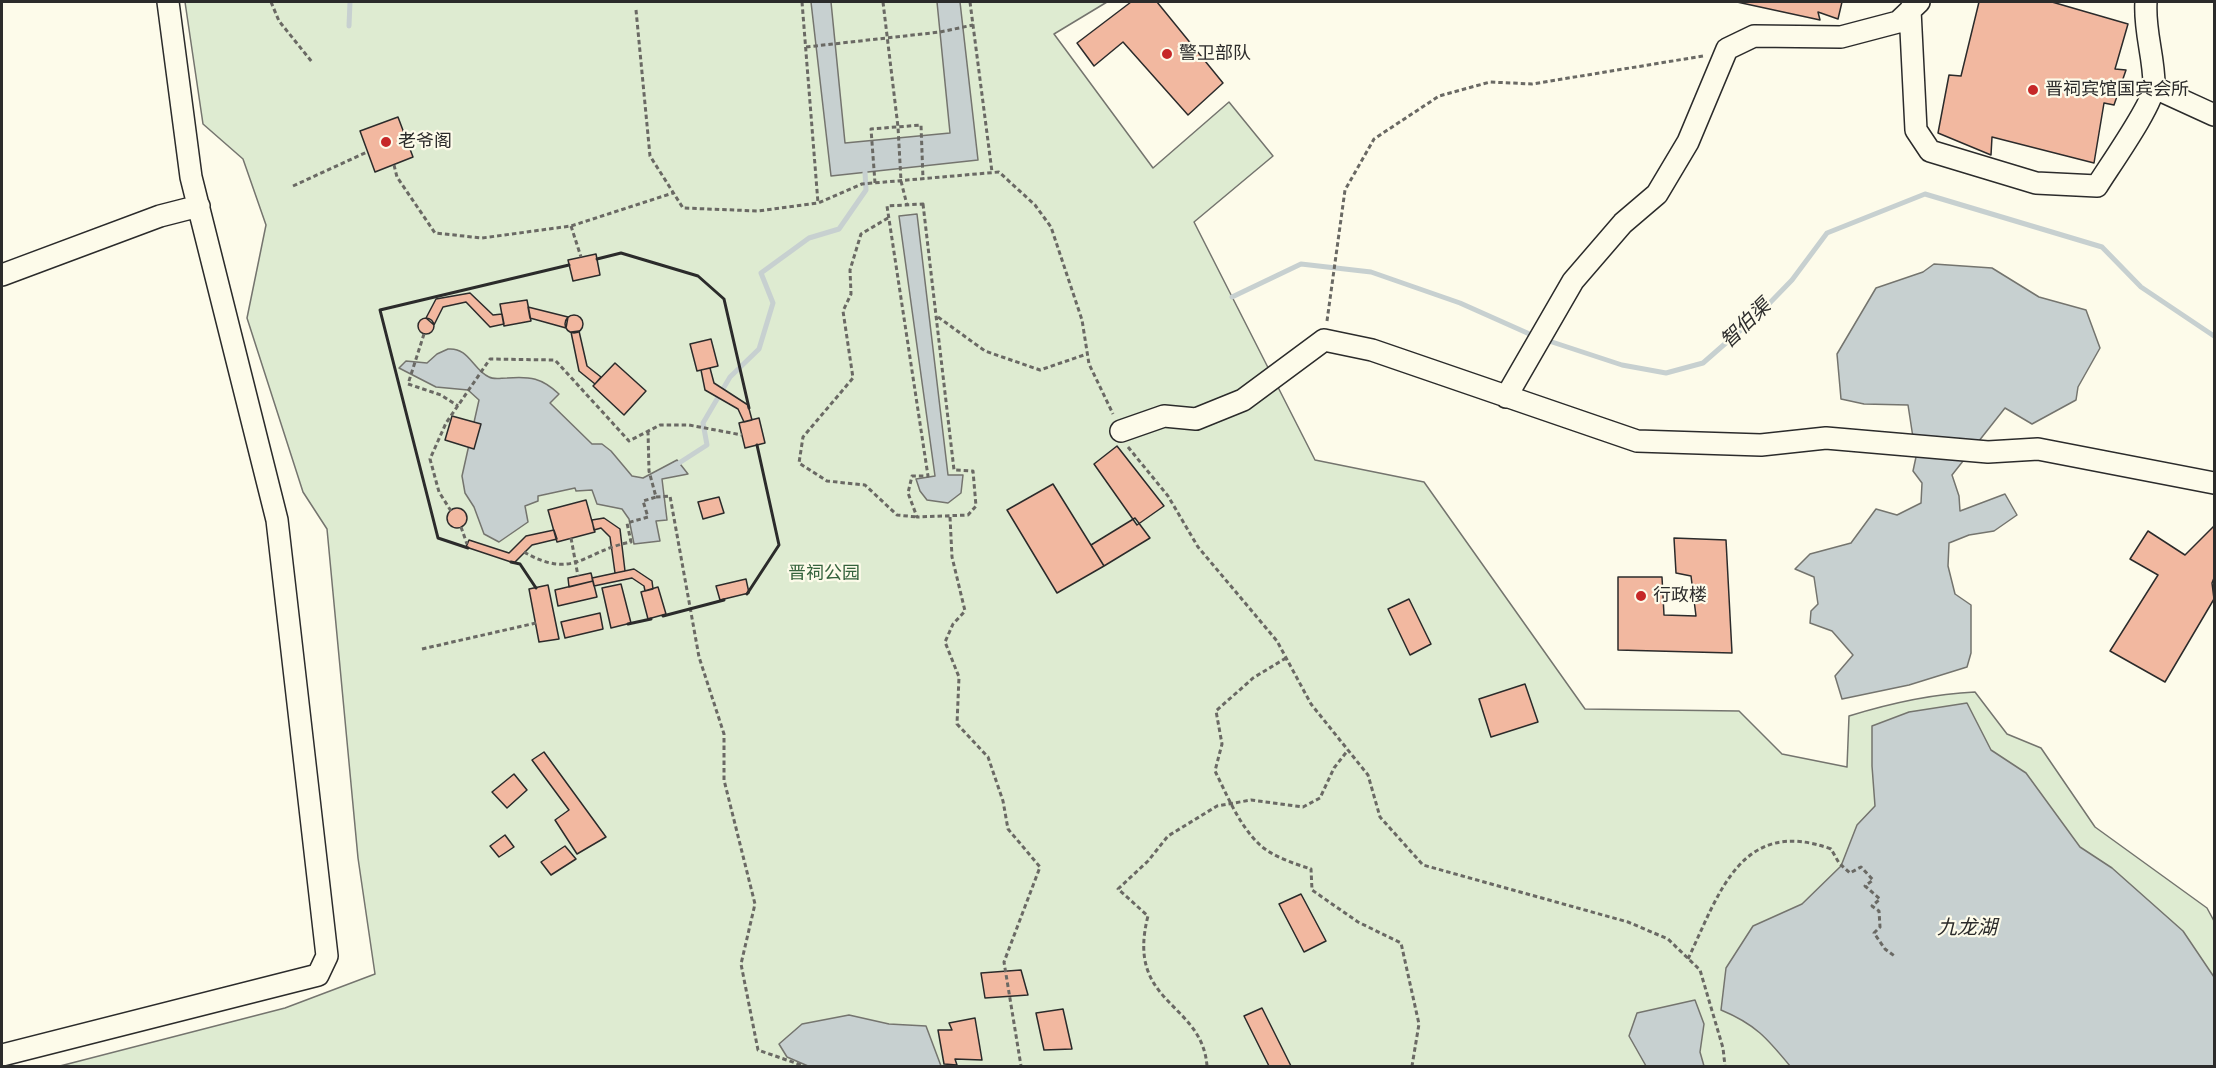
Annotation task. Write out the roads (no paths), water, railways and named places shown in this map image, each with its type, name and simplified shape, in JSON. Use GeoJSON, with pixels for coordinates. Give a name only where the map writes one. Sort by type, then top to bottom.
{"type":"FeatureCollection","features":[{"type":"Feature","properties":{"kind":"street"},"geometry":{"type":"LineString","coordinates":[[2,1055],[318,975],[327,956],[277,520],[191,177],[168,2]]}},
{"type":"Feature","properties":{"kind":"street"},"geometry":{"type":"LineString","coordinates":[[1914,6],[1916,130],[1930,150],[2036,183],[2097,186],[2136,124],[2155,88],[2144,22],[2146,2]]}},
{"type":"Feature","properties":{"kind":"street"},"geometry":{"type":"LineString","coordinates":[[1506,397],[1573,282],[1623,223],[1657,194],[1688,142],[1727,49],[1754,36],[1841,37],[1898,22],[1914,6]]}},
{"type":"Feature","properties":{"kind":"street"},"geometry":{"type":"LineString","coordinates":[[2155,88],[2214,115]]}},
{"type":"Feature","properties":{"kind":"street"},"geometry":{"type":"LineString","coordinates":[[2,275],[160,216],[199,206]]}},
{"type":"Feature","properties":{"kind":"street"},"geometry":{"type":"LineString","coordinates":[[1121,431],[1164,416],[1196,418],[1243,400],[1324,340],[1372,350],[1637,441],[1761,445],[1826,438],[1988,452],[2038,450],[2214,483]]}},
{"type":"Feature","properties":{"kind":"water"},"geometry":{"type":"Polygon","coordinates":[[[811,2],[831,2],[845,143],[950,133],[937,2],[960,2],[978,160],[831,176],[811,2]]]}},
{"type":"Feature","properties":{"kind":"water"},"geometry":{"type":"Polygon","coordinates":[[[917,214],[948,475],[963,475],[961,493],[948,503],[927,500],[920,491],[916,479],[935,476],[899,216],[917,214]]]}},
{"type":"Feature","properties":{"kind":"water"},"geometry":{"type":"Polygon","coordinates":[[[1934,264],[1992,268],[2039,297],[2086,310],[2100,348],[2078,387],[2076,400],[2032,424],[2005,408],[1952,475],[1959,496],[1960,511],[2005,494],[2017,515],[1994,531],[1969,535],[1949,543],[1948,566],[1955,594],[1971,605],[1971,653],[1967,667],[1909,685],[1842,699],[1835,676],[1853,655],[1832,631],[1810,623],[1811,611],[1818,604],[1814,577],[1795,569],[1810,554],[1851,543],[1876,509],[1897,515],[1921,503],[1922,483],[1913,471],[1916,457],[1908,405],[1864,404],[1841,399],[1837,354],[1876,288],[1923,272],[1934,264]]]}},
{"type":"Feature","properties":{"kind":"water"},"geometry":{"type":"Polygon","coordinates":[[[448,349],[455,349],[466,355],[491,378],[529,378],[547,384],[559,394],[550,403],[592,444],[602,444],[611,451],[632,476],[643,478],[677,460],[688,474],[662,479],[667,520],[656,521],[660,541],[634,544],[629,519],[622,509],[597,504],[592,490],[576,491],[575,488],[538,496],[538,501],[525,506],[528,522],[499,542],[484,534],[474,507],[465,493],[462,476],[479,400],[468,390],[436,387],[399,368],[406,361],[427,363],[437,354],[448,349]]]}},
{"type":"Feature","properties":{"kind":"water","name":"九龙湖"},"geometry":{"type":"Polygon","coordinates":[[[1967,703],[1991,750],[2026,773],[2080,847],[2112,868],[2183,931],[2214,977],[2214,1066],[1790,1066],[1752,1026],[1721,1010],[1726,968],[1753,926],[1802,904],[1841,866],[1857,825],[1875,806],[1872,726],[1909,712],[1967,703]]]}},
{"type":"Feature","properties":{"kind":"water"},"geometry":{"type":"Polygon","coordinates":[[[1695,1000],[1704,1024],[1700,1052],[1704,1066],[1646,1066],[1629,1036],[1637,1013],[1695,1000]]]}},
{"type":"Feature","properties":{"kind":"water"},"geometry":{"type":"Polygon","coordinates":[[[849,1015],[889,1024],[926,1026],[941,1066],[808,1066],[787,1057],[779,1044],[802,1024],[849,1015]]]}},
{"type":"Feature","properties":{"kind":"waterway"},"geometry":{"type":"LineString","coordinates":[[349,26],[350,2]]}},
{"type":"Feature","properties":{"kind":"waterway"},"geometry":{"type":"LineString","coordinates":[[679,463],[707,445],[703,423],[730,377],[759,349],[773,303],[761,273],[809,238],[839,229],[866,190],[865,172]]}},
{"type":"Feature","properties":{"kind":"waterway","name":"智伯渠"},"geometry":{"type":"LineString","coordinates":[[1546,340],[1622,365],[1666,373],[1703,363],[1759,314],[1792,280],[1827,233],[1925,194],[2102,247],[2141,287],[2214,336]]}},
{"type":"Feature","properties":{"kind":"waterway","name":"智伯渠"},"geometry":{"type":"LineString","coordinates":[[1232,297],[1301,264],[1371,272],[1460,303],[1534,336]]}},
{"type":"Feature","properties":{"kind":"place","name":"警卫部队"},"geometry":{"type":"Point","coordinates":[1167,54]}},
{"type":"Feature","properties":{"kind":"place","name":"晋祠宾馆国宾会所"},"geometry":{"type":"Point","coordinates":[2033,90]}},
{"type":"Feature","properties":{"kind":"place","name":"老爷阁"},"geometry":{"type":"Point","coordinates":[386,142]}},
{"type":"Feature","properties":{"kind":"place","name":"行政楼"},"geometry":{"type":"Point","coordinates":[1641,596]}},
{"type":"Feature","properties":{"kind":"park label","name":"晋祠公园"},"geometry":{"type":"Point","coordinates":[824,574]}}]}
